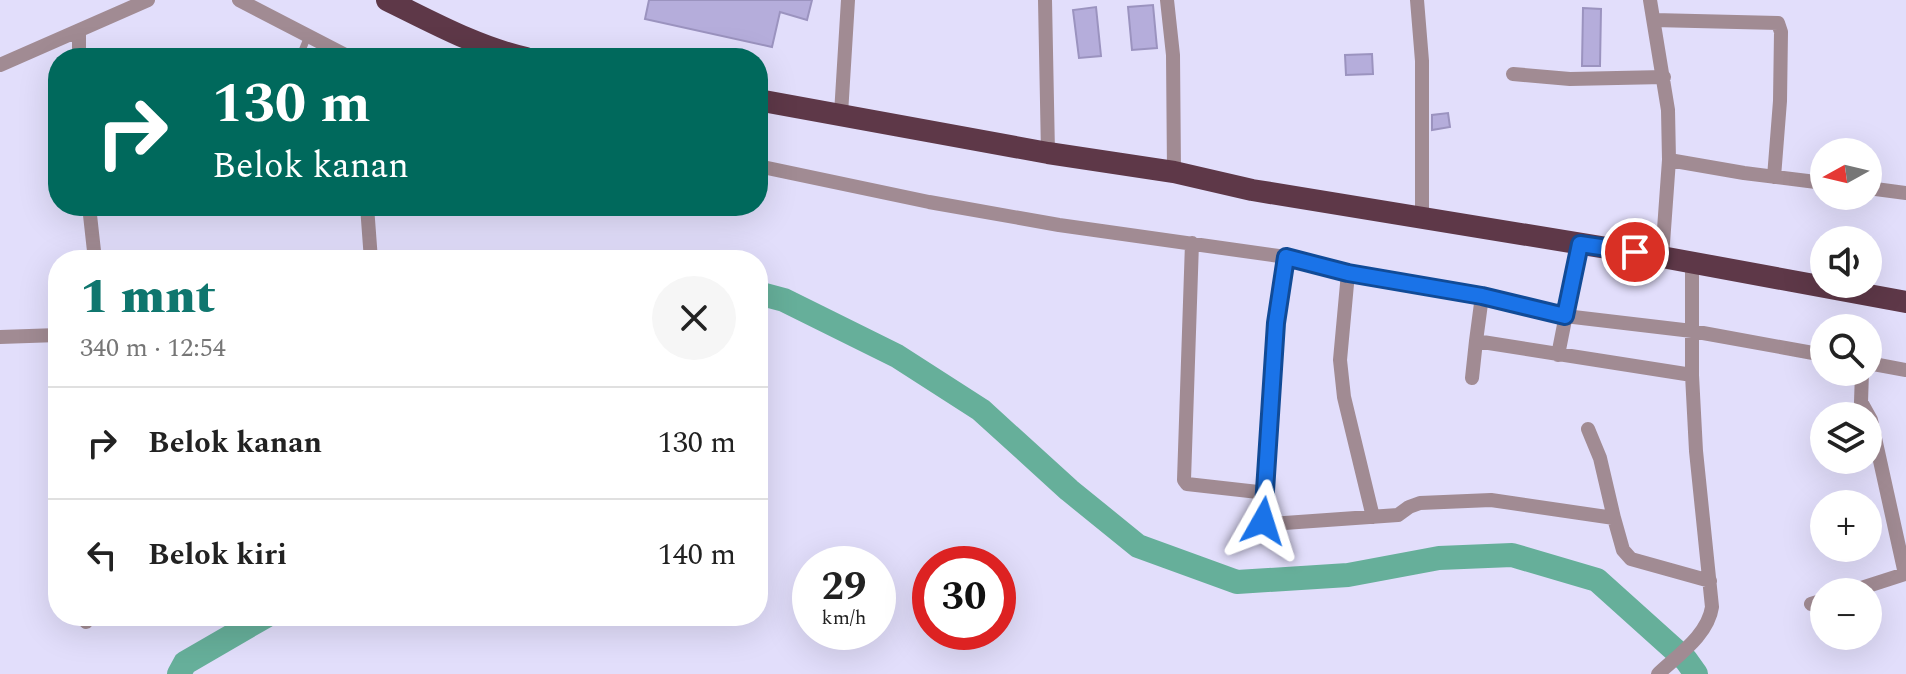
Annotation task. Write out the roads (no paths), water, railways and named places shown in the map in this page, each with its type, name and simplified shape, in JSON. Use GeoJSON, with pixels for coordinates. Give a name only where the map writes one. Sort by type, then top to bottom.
{"type":"FeatureCollection","features":[{"type":"Feature","properties":{"kind":"highway"},"geometry":{"type":"LineString","coordinates":[[387,0],[492,48]]}},
{"type":"Feature","properties":{"kind":"highway"},"geometry":{"type":"LineString","coordinates":[[768,102],[1048,153],[1174,172],[1252,190],[1662,257],[1906,302]]}},
{"type":"Feature","properties":{"kind":"street"},"geometry":{"type":"LineString","coordinates":[[0,65],[148,0]]}},
{"type":"Feature","properties":{"kind":"street"},"geometry":{"type":"LineString","coordinates":[[239,0],[331,48]]}},
{"type":"Feature","properties":{"kind":"street"},"geometry":{"type":"LineString","coordinates":[[841,114],[848,0]]}},
{"type":"Feature","properties":{"kind":"street"},"geometry":{"type":"LineString","coordinates":[[1045,0],[1048,153]]}},
{"type":"Feature","properties":{"kind":"street"},"geometry":{"type":"LineString","coordinates":[[1167,0],[1173,55],[1174,172]]}},
{"type":"Feature","properties":{"kind":"street"},"geometry":{"type":"LineString","coordinates":[[1417,0],[1422,61],[1422,217]]}},
{"type":"Feature","properties":{"kind":"street"},"geometry":{"type":"LineString","coordinates":[[1650,0],[1664,77],[1669,160],[1662,257]]}},
{"type":"Feature","properties":{"kind":"street"},"geometry":{"type":"LineString","coordinates":[[1654,20],[1778,23],[1781,32],[1780,101],[1774,177]]}},
{"type":"Feature","properties":{"kind":"street"},"geometry":{"type":"LineString","coordinates":[[79,31],[79,48]]}},
{"type":"Feature","properties":{"kind":"street"},"geometry":{"type":"LineString","coordinates":[[1513,74],[1594,80],[1664,77]]}},
{"type":"Feature","properties":{"kind":"street"},"geometry":{"type":"LineString","coordinates":[[1669,160],[1810,181]]}},
{"type":"Feature","properties":{"kind":"street"},"geometry":{"type":"LineString","coordinates":[[768,168],[1059,225],[1286,257],[1348,273],[1482,296],[1565,316],[1692,331],[1810,352]]}},
{"type":"Feature","properties":{"kind":"street"},"geometry":{"type":"LineString","coordinates":[[1882,190],[1906,193]]}},
{"type":"Feature","properties":{"kind":"street"},"geometry":{"type":"LineString","coordinates":[[90,216],[94,250]]}},
{"type":"Feature","properties":{"kind":"street"},"geometry":{"type":"LineString","coordinates":[[368,216],[370,250]]}},
{"type":"Feature","properties":{"kind":"street"},"geometry":{"type":"LineString","coordinates":[[1192,243],[1185,481],[1187,484],[1267,493]]}},
{"type":"Feature","properties":{"kind":"street"},"geometry":{"type":"LineString","coordinates":[[1558,355],[1580,244]]}},
{"type":"Feature","properties":{"kind":"street"},"geometry":{"type":"LineString","coordinates":[[1286,257],[1276,323],[1263,518],[1267,524],[1398,515],[1420,503],[1467,499],[1614,518]]}},
{"type":"Feature","properties":{"kind":"street"},"geometry":{"type":"LineString","coordinates":[[1658,674],[1703,630],[1712,607],[1696,451],[1692,264]]}},
{"type":"Feature","properties":{"kind":"street"},"geometry":{"type":"LineString","coordinates":[[1348,273],[1340,349],[1342,385],[1373,517]]}},
{"type":"Feature","properties":{"kind":"street"},"geometry":{"type":"LineString","coordinates":[[1472,378],[1482,296]]}},
{"type":"Feature","properties":{"kind":"street"},"geometry":{"type":"LineString","coordinates":[[0,337],[48,335]]}},
{"type":"Feature","properties":{"kind":"street"},"geometry":{"type":"LineString","coordinates":[[1476,341],[1692,375]]}},
{"type":"Feature","properties":{"kind":"street"},"geometry":{"type":"LineString","coordinates":[[1882,366],[1906,370]]}},
{"type":"Feature","properties":{"kind":"street"},"geometry":{"type":"LineString","coordinates":[[1862,386],[1861,402],[1871,420],[1905,574],[1882,581]]}},
{"type":"Feature","properties":{"kind":"street"},"geometry":{"type":"LineString","coordinates":[[1588,429],[1600,458],[1623,550],[1631,559],[1710,581]]}},
{"type":"Feature","properties":{"kind":"lane"},"geometry":{"type":"LineString","coordinates":[[303,48],[308,36]]}},
{"type":"Feature","properties":{"kind":"waterway"},"geometry":{"type":"LineString","coordinates":[[768,296],[784,300],[897,356],[981,410],[1069,490],[1138,546],[1237,582],[1348,575],[1439,558],[1512,555],[1597,580],[1686,660],[1696,674]]}},
{"type":"Feature","properties":{"kind":"waterway"},"geometry":{"type":"LineString","coordinates":[[179,674],[185,663],[249,626]]}}]}
